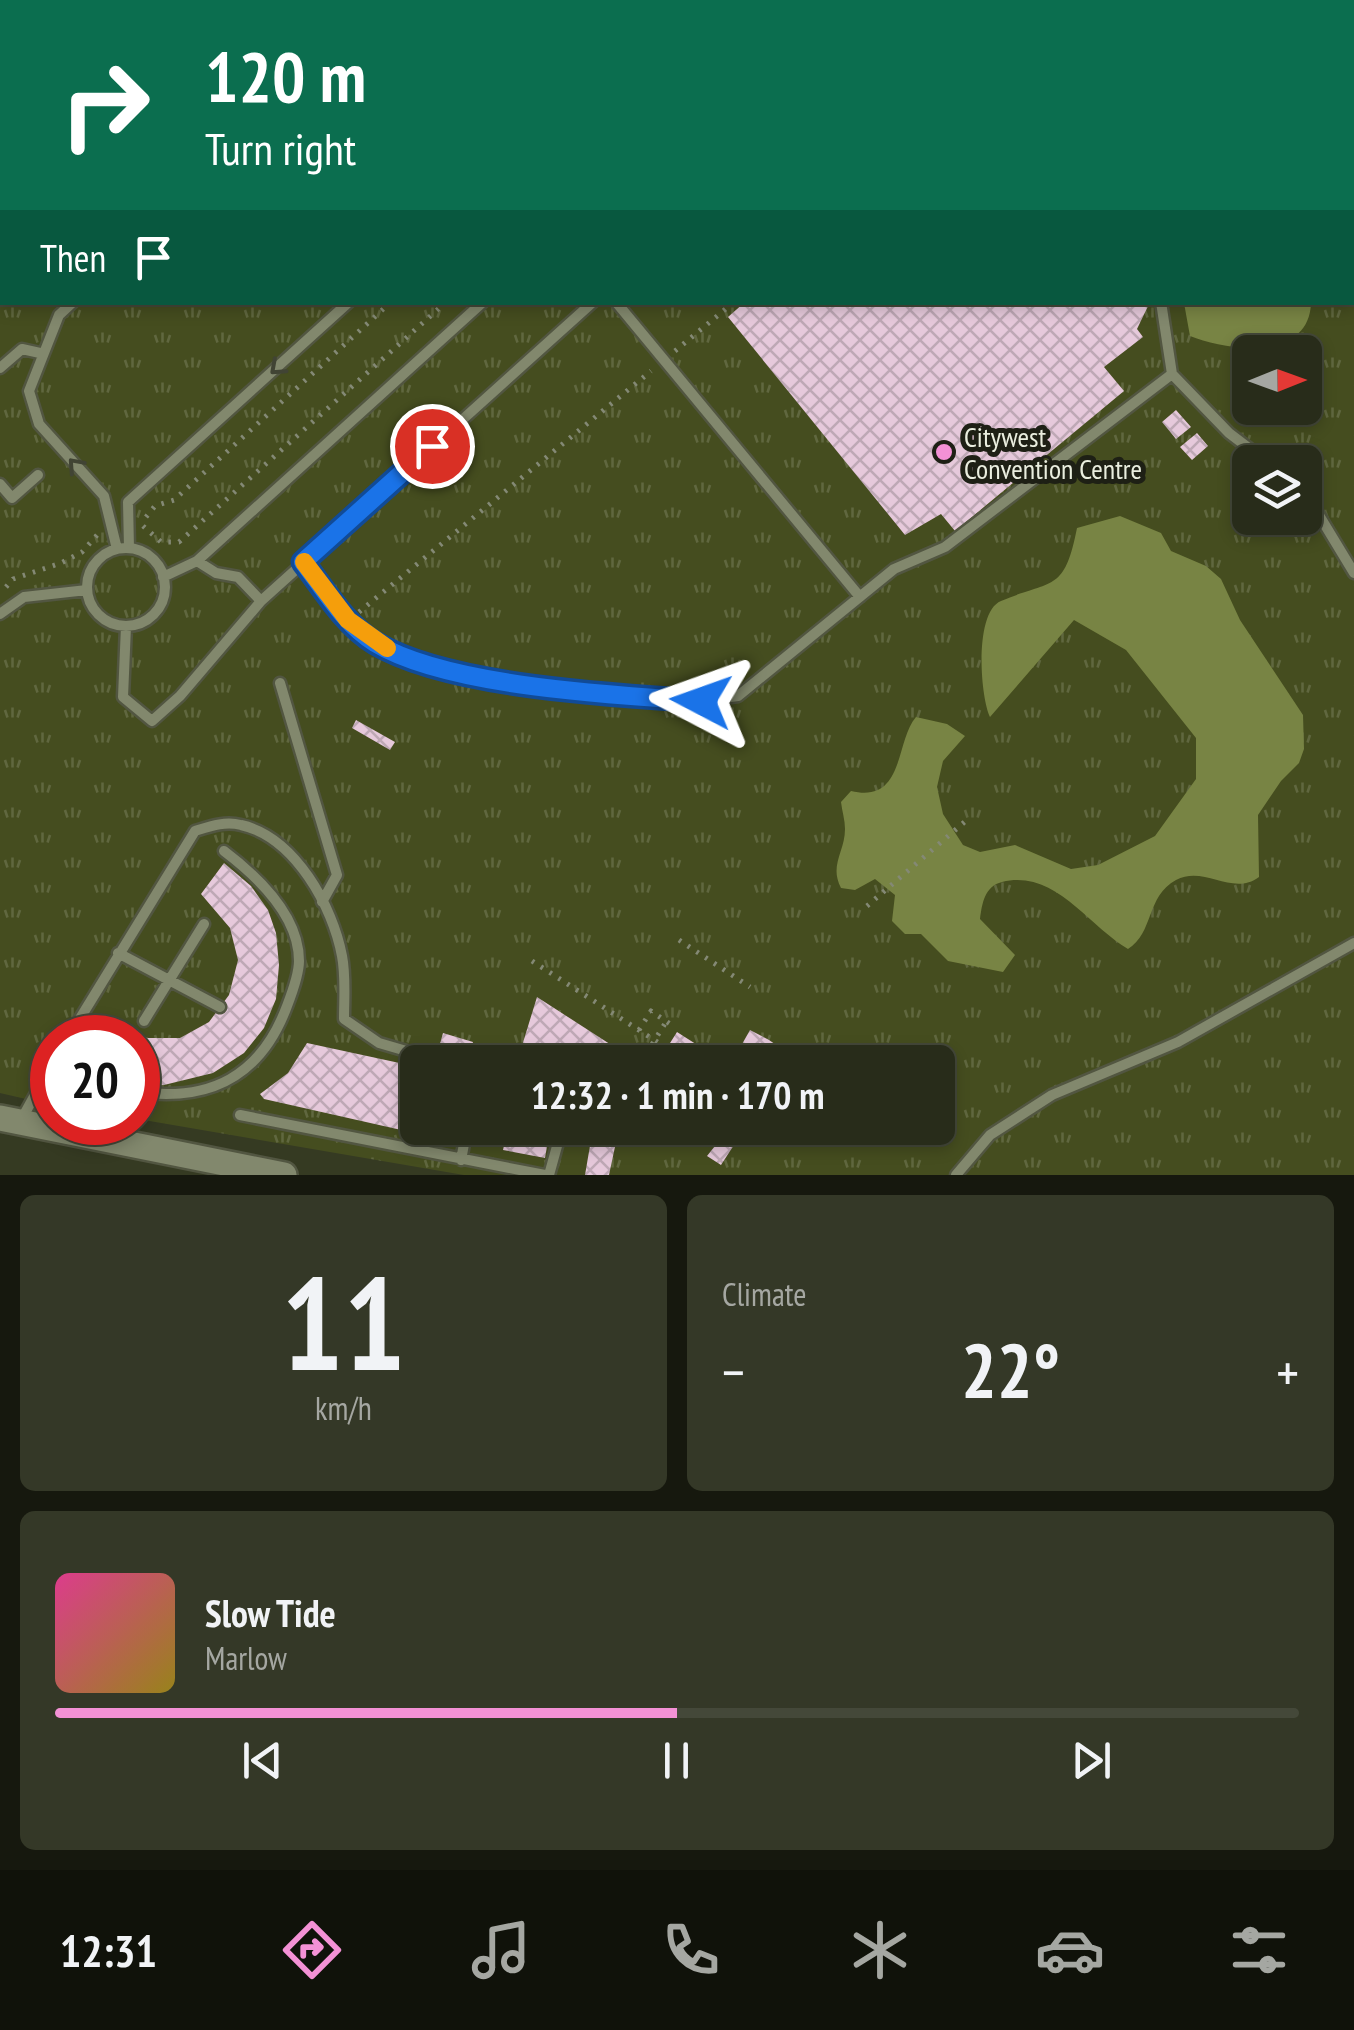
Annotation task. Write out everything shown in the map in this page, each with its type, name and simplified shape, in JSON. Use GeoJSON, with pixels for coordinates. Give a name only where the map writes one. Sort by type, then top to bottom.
{"type":"FeatureCollection","features":[{"type":"Feature","properties":{"kind":"street"},"geometry":{"type":"LineString","coordinates":[[10,1120],[284,1175]]}},
{"type":"Feature","properties":{"kind":"lane"},"geometry":{"type":"LineString","coordinates":[[70,305],[59,315],[40,353],[29,391],[39,424],[104,496],[112,528],[123,549]]}},
{"type":"Feature","properties":{"kind":"lane"},"geometry":{"type":"LineString","coordinates":[[123,549],[128,502],[346,305]]}},
{"type":"Feature","properties":{"kind":"lane"},"geometry":{"type":"LineString","coordinates":[[163,578],[197,562],[480,305]]}},
{"type":"Feature","properties":{"kind":"lane"},"geometry":{"type":"LineString","coordinates":[[126,626],[123,697],[152,721],[180,696],[261,601],[589,305]]}},
{"type":"Feature","properties":{"kind":"lane"},"geometry":{"type":"LineString","coordinates":[[618,305],[860,597]]}},
{"type":"Feature","properties":{"kind":"lane"},"geometry":{"type":"LineString","coordinates":[[1161,305],[1172,374],[1245,445]]}},
{"type":"Feature","properties":{"kind":"lane"},"geometry":{"type":"LineString","coordinates":[[0,368],[22,349],[40,353]]}},
{"type":"Feature","properties":{"kind":"lane"},"geometry":{"type":"LineString","coordinates":[[303,562],[348,620],[375,643],[452,671],[554,688],[701,701],[738,696],[894,568],[945,547],[1172,374]]}},
{"type":"Feature","properties":{"kind":"lane"},"geometry":{"type":"LineString","coordinates":[[0,484],[12,498],[38,475]]}},
{"type":"Feature","properties":{"kind":"lane"},"geometry":{"type":"LineString","coordinates":[[1322,520],[1354,574]]}},
{"type":"Feature","properties":{"kind":"lane"},"geometry":{"type":"LineString","coordinates":[[123,549],[151,557],[163,578],[156,611],[138,624],[126,626],[104,620],[90,602],[87,590],[98,560],[123,549]]}},
{"type":"Feature","properties":{"kind":"lane"},"geometry":{"type":"LineString","coordinates":[[197,562],[238,577],[261,601]]}},
{"type":"Feature","properties":{"kind":"lane"},"geometry":{"type":"LineString","coordinates":[[0,614],[24,597],[87,590]]}},
{"type":"Feature","properties":{"kind":"lane"},"geometry":{"type":"LineString","coordinates":[[280,683],[338,874],[322,902]]}},
{"type":"Feature","properties":{"kind":"lane"},"geometry":{"type":"LineString","coordinates":[[81,1015],[195,831],[220,824],[260,832],[310,878],[343,958],[344,1020],[379,1043],[400,1049]]}},
{"type":"Feature","properties":{"kind":"lane"},"geometry":{"type":"LineString","coordinates":[[160,1093],[192,1094],[226,1082],[254,1064],[277,1034],[299,960],[287,923],[264,882],[224,851]]}},
{"type":"Feature","properties":{"kind":"lane"},"geometry":{"type":"LineString","coordinates":[[148,1015],[204,924]]}},
{"type":"Feature","properties":{"kind":"lane"},"geometry":{"type":"LineString","coordinates":[[956,1175],[990,1135],[1052,1095],[1178,1042],[1354,943]]}},
{"type":"Feature","properties":{"kind":"lane"},"geometry":{"type":"LineString","coordinates":[[118,952],[220,1007]]}},
{"type":"Feature","properties":{"kind":"lane"},"geometry":{"type":"LineString","coordinates":[[264,1028],[277,1034]]}},
{"type":"Feature","properties":{"kind":"lane"},"geometry":{"type":"LineString","coordinates":[[10,1120],[30,1093]]}},
{"type":"Feature","properties":{"kind":"lane"},"geometry":{"type":"LineString","coordinates":[[240,1115],[547,1175],[557,1145]]}},
{"type":"Feature","properties":{"kind":"lane"},"geometry":{"type":"LineString","coordinates":[[461,1160],[464,1145]]}},
{"type":"Feature","properties":{"kind":"path"},"geometry":{"type":"LineString","coordinates":[[144,526],[156,506],[174,500],[389,305]]}},
{"type":"Feature","properties":{"kind":"path"},"geometry":{"type":"LineString","coordinates":[[128,526],[144,526],[161,542],[179,542],[443,305]]}},
{"type":"Feature","properties":{"kind":"path"},"geometry":{"type":"LineString","coordinates":[[348,620],[730,305]]}},
{"type":"Feature","properties":{"kind":"path"},"geometry":{"type":"LineString","coordinates":[[14,579],[61,563],[82,552],[97,536],[98,528],[112,528]]}},
{"type":"Feature","properties":{"kind":"path"},"geometry":{"type":"LineString","coordinates":[[866,906],[968,819]]}},
{"type":"Feature","properties":{"kind":"path"},"geometry":{"type":"LineString","coordinates":[[679,940],[750,987]]}},
{"type":"Feature","properties":{"kind":"path"},"geometry":{"type":"LineString","coordinates":[[532,961],[663,1045]]}},
{"type":"Feature","properties":{"kind":"path"},"geometry":{"type":"LineString","coordinates":[[639,1030],[650,1012],[673,1026]]}},
{"type":"Feature","properties":{"kind":"path"},"geometry":{"type":"LineString","coordinates":[[652,1045],[666,1022]]}},
{"type":"Feature","properties":{"kind":"green space"},"geometry":{"type":"Polygon","coordinates":[[[0,305],[1354,305],[1354,1175],[464,1175],[160,1123],[160,1015],[30,1015],[30,1100],[0,1093],[0,305]]]}},
{"type":"Feature","properties":{"kind":"shaded area"},"geometry":{"type":"Polygon","coordinates":[[[1184,305],[1311,305],[1307,322],[1296,335],[1232,335],[1232,346],[1190,336],[1184,305]]]}},
{"type":"Feature","properties":{"kind":"shaded area"},"geometry":{"type":"Polygon","coordinates":[[[1120,516],[1161,533],[1171,551],[1206,566],[1221,579],[1240,620],[1303,715],[1304,749],[1299,763],[1258,815],[1259,877],[1239,884],[1197,876],[1176,880],[1160,895],[1142,934],[1128,949],[1055,891],[1021,880],[1002,882],[988,891],[980,919],[1015,955],[1003,972],[948,961],[921,934],[905,934],[892,921],[895,895],[875,879],[855,890],[841,888],[838,880],[837,865],[845,829],[841,802],[851,791],[868,793],[890,780],[916,717],[947,724],[965,736],[943,761],[937,787],[943,814],[963,845],[980,852],[1015,845],[1071,869],[1098,865],[1155,836],[1196,779],[1196,738],[1126,650],[1074,620],[990,717],[986,706],[983,637],[992,608],[1044,586],[1061,574],[1077,528],[1120,516]]]}},
{"type":"Feature","properties":{"kind":"building","name":"Citywest Convention Centre"},"geometry":{"type":"Polygon","coordinates":[[[742,305],[1149,305],[1137,329],[1143,337],[1104,367],[1124,391],[955,531],[941,514],[905,535],[728,317],[742,305]]]}},
{"type":"Feature","properties":{"kind":"building"},"geometry":{"type":"Polygon","coordinates":[[[1176,410],[1191,427],[1176,439],[1162,422],[1176,410]]]}},
{"type":"Feature","properties":{"kind":"building"},"geometry":{"type":"Polygon","coordinates":[[[1197,433],[1208,446],[1192,460],[1180,447],[1197,433]]]}},
{"type":"Feature","properties":{"kind":"building"},"geometry":{"type":"Polygon","coordinates":[[[356,720],[395,742],[390,750],[352,728],[356,720]]]}},
{"type":"Feature","properties":{"kind":"building"},"geometry":{"type":"Polygon","coordinates":[[[224,863],[251,886],[268,910],[276,933],[276,999],[264,1028],[244,1053],[213,1073],[160,1085],[160,1038],[180,1038],[209,1022],[229,995],[238,960],[230,928],[201,894],[224,863]]]}},
{"type":"Feature","properties":{"kind":"building"},"geometry":{"type":"Polygon","coordinates":[[[537,997],[611,1045],[522,1045],[537,997]]]}},
{"type":"Feature","properties":{"kind":"building"},"geometry":{"type":"Polygon","coordinates":[[[750,1030],[776,1045],[742,1045],[750,1030]]]}},
{"type":"Feature","properties":{"kind":"building"},"geometry":{"type":"Polygon","coordinates":[[[677,1032],[697,1045],[669,1045],[677,1032]]]}},
{"type":"Feature","properties":{"kind":"building"},"geometry":{"type":"Polygon","coordinates":[[[443,1033],[473,1042],[472,1045],[440,1045],[443,1033]]]}},
{"type":"Feature","properties":{"kind":"building"},"geometry":{"type":"Polygon","coordinates":[[[307,1043],[400,1063],[400,1130],[264,1099],[260,1094],[288,1073],[307,1043]]]}},
{"type":"Feature","properties":{"kind":"building"},"geometry":{"type":"Polygon","coordinates":[[[504,1145],[547,1145],[545,1158],[503,1150],[504,1145]]]}},
{"type":"Feature","properties":{"kind":"building"},"geometry":{"type":"Polygon","coordinates":[[[590,1145],[615,1145],[609,1175],[585,1175],[590,1145]]]}},
{"type":"Feature","properties":{"kind":"building"},"geometry":{"type":"Polygon","coordinates":[[[716,1145],[734,1145],[721,1165],[707,1156],[716,1145]]]}},
{"type":"Feature","properties":{"kind":"slow traffic"},"geometry":{"type":"LineString","coordinates":[[304,562],[348,620],[387,648]]}},
{"type":"Feature","properties":{"kind":"place","name":"Citywest Convention Centre"},"geometry":{"type":"Point","coordinates":[944,452]}},
{"type":"Feature","properties":{"kind":"route"},"geometry":{"type":"LineString","coordinates":[[432,446],[303,562],[348,620],[375,643],[452,671],[554,688],[701,701]]}}]}
